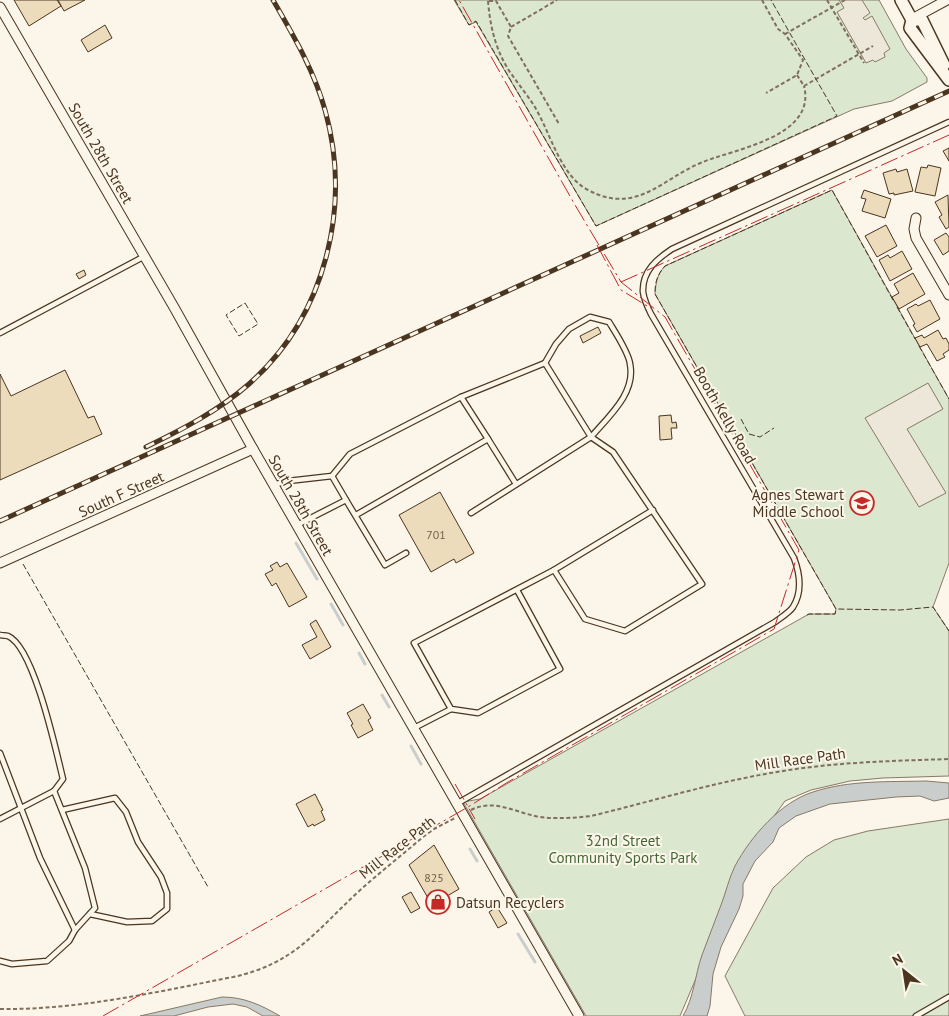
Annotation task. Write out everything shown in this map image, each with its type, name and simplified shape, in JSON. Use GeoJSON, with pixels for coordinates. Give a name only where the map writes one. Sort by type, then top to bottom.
{"type":"FeatureCollection","features":[{"type":"Feature","properties":{"kind":"street"},"geometry":{"type":"LineString","coordinates":[[901,0],[912,20],[910,28],[949,80]]}},
{"type":"Feature","properties":{"kind":"street"},"geometry":{"type":"LineString","coordinates":[[912,20],[947,0]]}},
{"type":"Feature","properties":{"kind":"street","name":"South 28th Street"},"geometry":{"type":"LineString","coordinates":[[0,7],[145,256],[253,450],[579,1016]]}},
{"type":"Feature","properties":{"kind":"street"},"geometry":{"type":"LineString","coordinates":[[912,20],[922,20],[949,75]]}},
{"type":"Feature","properties":{"kind":"street"},"geometry":{"type":"LineString","coordinates":[[916,218],[914,230],[916,238],[949,295]]}},
{"type":"Feature","properties":{"kind":"street","name":"South F Street"},"geometry":{"type":"LineString","coordinates":[[0,564],[253,450]]}},
{"type":"Feature","properties":{"kind":"lane","name":"Booth Kelly Road"},"geometry":{"type":"LineString","coordinates":[[458,803],[774,622],[792,608],[799,592],[799,573],[794,558],[651,314],[643,293],[646,274],[656,260],[672,249],[949,122]]}},
{"type":"Feature","properties":{"kind":"lane"},"geometry":{"type":"LineString","coordinates":[[0,332],[145,256]]}},
{"type":"Feature","properties":{"kind":"lane"},"geometry":{"type":"LineString","coordinates":[[273,484],[288,480],[332,476],[350,454],[461,396],[545,363],[556,344],[569,329],[590,317],[609,322],[630,362],[630,382],[619,406],[592,436],[471,513]]}},
{"type":"Feature","properties":{"kind":"lane"},"geometry":{"type":"LineString","coordinates":[[545,363],[592,436],[614,452],[702,584],[625,631],[585,619],[554,570]]}},
{"type":"Feature","properties":{"kind":"lane"},"geometry":{"type":"LineString","coordinates":[[461,396],[516,484]]}},
{"type":"Feature","properties":{"kind":"lane"},"geometry":{"type":"LineString","coordinates":[[356,516],[488,439]]}},
{"type":"Feature","properties":{"kind":"lane"},"geometry":{"type":"LineString","coordinates":[[332,476],[385,565],[406,553]]}},
{"type":"Feature","properties":{"kind":"lane"},"geometry":{"type":"LineString","coordinates":[[297,525],[346,500]]}},
{"type":"Feature","properties":{"kind":"lane"},"geometry":{"type":"LineString","coordinates":[[450,710],[414,643],[554,570],[653,510]]}},
{"type":"Feature","properties":{"kind":"lane"},"geometry":{"type":"LineString","coordinates":[[414,728],[450,710],[478,713],[560,669],[517,590]]}},
{"type":"Feature","properties":{"kind":"lane"},"geometry":{"type":"LineString","coordinates":[[0,635],[8,636],[17,645],[32,669],[42,698],[63,779],[54,792],[0,819]]}},
{"type":"Feature","properties":{"kind":"lane"},"geometry":{"type":"LineString","coordinates":[[0,753],[40,858],[75,930]]}},
{"type":"Feature","properties":{"kind":"lane"},"geometry":{"type":"LineString","coordinates":[[0,961],[12,964],[47,961],[69,942],[75,930],[95,908],[85,868],[54,792]]}},
{"type":"Feature","properties":{"kind":"lane"},"geometry":{"type":"LineString","coordinates":[[62,810],[116,798],[126,812],[138,842],[161,877],[168,893],[167,909],[152,922],[127,922],[90,914]]}},
{"type":"Feature","properties":{"kind":"lane"},"geometry":{"type":"LineString","coordinates":[[916,1016],[949,997]]}},
{"type":"Feature","properties":{"kind":"path"},"geometry":{"type":"LineString","coordinates":[[511,27],[496,1],[488,0],[489,17],[494,35],[508,68],[535,107],[569,174],[586,189],[600,196],[618,198],[646,194],[697,164],[754,146],[774,136],[798,117],[806,98],[804,86],[797,75]]}},
{"type":"Feature","properties":{"kind":"path"},"geometry":{"type":"LineString","coordinates":[[557,0],[511,27],[508,36],[559,124]]}},
{"type":"Feature","properties":{"kind":"path"},"geometry":{"type":"LineString","coordinates":[[762,0],[778,29],[786,34],[802,60],[797,75],[766,93]]}},
{"type":"Feature","properties":{"kind":"path"},"geometry":{"type":"LineString","coordinates":[[828,0],[864,63]]}},
{"type":"Feature","properties":{"kind":"path"},"geometry":{"type":"LineString","coordinates":[[786,34],[846,0]]}},
{"type":"Feature","properties":{"kind":"path"},"geometry":{"type":"LineString","coordinates":[[804,86],[873,46]]}},
{"type":"Feature","properties":{"kind":"path","name":"Mill Race Path"},"geometry":{"type":"LineString","coordinates":[[0,1009],[40,1009],[69,1006],[240,975],[271,965],[289,955],[313,936],[358,892],[423,837],[434,829],[474,808],[489,804],[538,816],[568,819],[591,816],[735,779],[778,772],[852,763],[949,759]]}},
{"type":"Feature","properties":{"kind":"green space"},"geometry":{"type":"Polygon","coordinates":[[[454,0],[879,0],[906,49],[927,78],[927,82],[892,101],[854,109],[596,226],[476,22],[469,25],[454,0]]]}},
{"type":"Feature","properties":{"kind":"green space","name":"32nd Street Community Sports Park"},"geometry":{"type":"Polygon","coordinates":[[[832,190],[949,399],[949,563],[933,607],[949,631],[949,776],[850,781],[811,790],[785,801],[737,867],[697,976],[680,1016],[586,1016],[463,802],[480,799],[809,614],[835,614],[836,609],[655,294],[657,279],[665,266],[832,190]]]}},
{"type":"Feature","properties":{"kind":"green space"},"geometry":{"type":"Polygon","coordinates":[[[949,819],[949,1016],[745,1016],[725,976],[773,888],[806,857],[834,840],[868,831],[949,819]]]}},
{"type":"Feature","properties":{"kind":"shaded area"},"geometry":{"type":"Polygon","coordinates":[[[839,0],[862,0],[870,13],[863,18],[865,20],[872,16],[890,49],[884,53],[885,57],[875,62],[873,60],[866,63],[837,12],[844,8],[839,0]]]}},
{"type":"Feature","properties":{"kind":"shaded area"},"geometry":{"type":"Polygon","coordinates":[[[928,383],[943,409],[907,429],[946,493],[919,507],[865,418],[928,383]]]}},
{"type":"Feature","properties":{"kind":"shaded area"},"geometry":{"type":"Polygon","coordinates":[[[926,781],[949,783],[949,798],[934,801],[920,796],[896,797],[830,804],[796,816],[779,828],[773,842],[755,861],[743,884],[743,896],[739,909],[721,947],[713,974],[710,1006],[707,1016],[683,1016],[690,1001],[702,955],[733,871],[749,843],[778,812],[801,797],[841,785],[869,782],[926,781]]]}},
{"type":"Feature","properties":{"kind":"shaded area"},"geometry":{"type":"Polygon","coordinates":[[[222,997],[238,998],[252,1002],[280,1016],[263,1016],[247,1007],[233,1004],[208,1007],[174,1016],[140,1016],[222,997]]]}},
{"type":"Feature","properties":{"kind":"building"},"geometry":{"type":"Polygon","coordinates":[[[14,0],[57,0],[61,6],[29,26],[14,0]]]}},
{"type":"Feature","properties":{"kind":"building"},"geometry":{"type":"Polygon","coordinates":[[[58,0],[85,0],[64,11],[58,0]]]}},
{"type":"Feature","properties":{"kind":"building"},"geometry":{"type":"Polygon","coordinates":[[[105,25],[112,38],[88,52],[81,40],[105,25]]]}},
{"type":"Feature","properties":{"kind":"building"},"geometry":{"type":"Polygon","coordinates":[[[949,148],[949,161],[943,151],[949,148]]]}},
{"type":"Feature","properties":{"kind":"building"},"geometry":{"type":"Polygon","coordinates":[[[928,165],[941,168],[935,196],[915,192],[921,167],[927,168],[928,165]]]}},
{"type":"Feature","properties":{"kind":"building"},"geometry":{"type":"Polygon","coordinates":[[[896,169],[897,172],[907,169],[913,191],[894,195],[894,193],[889,194],[883,173],[896,169]]]}},
{"type":"Feature","properties":{"kind":"building"},"geometry":{"type":"Polygon","coordinates":[[[864,190],[891,199],[885,218],[862,211],[866,199],[861,198],[864,190]]]}},
{"type":"Feature","properties":{"kind":"building"},"geometry":{"type":"Polygon","coordinates":[[[948,195],[949,227],[946,229],[939,217],[942,215],[935,202],[948,195]]]}},
{"type":"Feature","properties":{"kind":"building"},"geometry":{"type":"Polygon","coordinates":[[[886,225],[897,246],[877,257],[865,236],[886,225]]]}},
{"type":"Feature","properties":{"kind":"building"},"geometry":{"type":"Polygon","coordinates":[[[946,233],[949,237],[949,251],[943,255],[934,240],[946,233]]]}},
{"type":"Feature","properties":{"kind":"building"},"geometry":{"type":"Polygon","coordinates":[[[902,251],[912,269],[890,281],[879,260],[888,255],[890,258],[902,251]]]}},
{"type":"Feature","properties":{"kind":"building"},"geometry":{"type":"Polygon","coordinates":[[[84,270],[86,275],[79,279],[76,274],[84,270]]]}},
{"type":"Feature","properties":{"kind":"building"},"geometry":{"type":"Polygon","coordinates":[[[913,273],[925,294],[899,309],[892,297],[899,293],[894,284],[913,273]]]}},
{"type":"Feature","properties":{"kind":"building"},"geometry":{"type":"Polygon","coordinates":[[[930,300],[940,319],[917,332],[907,309],[930,300]]]}},
{"type":"Feature","properties":{"kind":"building"},"geometry":{"type":"Polygon","coordinates":[[[598,327],[601,333],[583,343],[580,336],[598,327]]]}},
{"type":"Feature","properties":{"kind":"building"},"geometry":{"type":"Polygon","coordinates":[[[938,330],[943,339],[946,338],[949,350],[943,354],[945,357],[937,361],[927,344],[920,347],[915,338],[922,335],[924,338],[938,330]]]}},
{"type":"Feature","properties":{"kind":"building"},"geometry":{"type":"Polygon","coordinates":[[[65,370],[88,418],[94,416],[102,434],[0,480],[0,374],[11,396],[65,370]]]}},
{"type":"Feature","properties":{"kind":"building"},"geometry":{"type":"Polygon","coordinates":[[[671,415],[672,423],[676,422],[677,428],[671,428],[672,439],[660,440],[659,416],[671,415]]]}},
{"type":"Feature","properties":{"kind":"building"},"geometry":{"type":"Polygon","coordinates":[[[440,492],[474,553],[456,563],[454,559],[431,572],[399,515],[440,492]]]}},
{"type":"Feature","properties":{"kind":"building"},"geometry":{"type":"Polygon","coordinates":[[[277,562],[280,567],[287,563],[307,597],[289,607],[276,583],[272,586],[265,574],[273,570],[270,566],[277,562]]]}},
{"type":"Feature","properties":{"kind":"building"},"geometry":{"type":"Polygon","coordinates":[[[316,620],[331,647],[310,659],[302,645],[317,637],[310,624],[316,620]]]}},
{"type":"Feature","properties":{"kind":"building"},"geometry":{"type":"Polygon","coordinates":[[[363,704],[371,718],[368,720],[373,730],[358,738],[347,713],[363,704]]]}},
{"type":"Feature","properties":{"kind":"building"},"geometry":{"type":"Polygon","coordinates":[[[315,794],[323,810],[321,811],[325,820],[308,827],[296,804],[315,794]]]}},
{"type":"Feature","properties":{"kind":"building","name":"Datsun Recyclers"},"geometry":{"type":"Polygon","coordinates":[[[434,845],[459,889],[432,905],[409,865],[434,845]]]}},
{"type":"Feature","properties":{"kind":"building"},"geometry":{"type":"Polygon","coordinates":[[[411,892],[420,908],[411,913],[402,897],[411,892]]]}},
{"type":"Feature","properties":{"kind":"building"},"geometry":{"type":"Polygon","coordinates":[[[497,907],[507,923],[498,928],[489,912],[497,907]]]}},
{"type":"Feature","properties":{"kind":"waterway"},"geometry":{"type":"LineString","coordinates":[[296,543],[317,579]]}},
{"type":"Feature","properties":{"kind":"waterway"},"geometry":{"type":"LineString","coordinates":[[331,604],[343,625]]}},
{"type":"Feature","properties":{"kind":"waterway"},"geometry":{"type":"LineString","coordinates":[[359,653],[365,664]]}},
{"type":"Feature","properties":{"kind":"waterway"},"geometry":{"type":"LineString","coordinates":[[382,695],[389,707]]}},
{"type":"Feature","properties":{"kind":"waterway"},"geometry":{"type":"LineString","coordinates":[[411,746],[421,764]]}},
{"type":"Feature","properties":{"kind":"waterway"},"geometry":{"type":"LineString","coordinates":[[470,849],[477,861]]}},
{"type":"Feature","properties":{"kind":"waterway"},"geometry":{"type":"LineString","coordinates":[[518,934],[535,962]]}},
{"type":"Feature","properties":{"kind":"railway"},"geometry":{"type":"LineString","coordinates":[[146,447],[187,426],[225,403],[249,384],[275,357],[297,326],[314,293],[326,258],[333,221],[335,184],[333,147],[325,110],[315,81],[273,0]]}},
{"type":"Feature","properties":{"kind":"railway"},"geometry":{"type":"LineString","coordinates":[[0,521],[949,91]]}},
{"type":"Feature","properties":{"kind":"fence"},"geometry":{"type":"LineString","coordinates":[[455,0],[469,25],[476,21],[596,226],[837,116],[771,0]]}},
{"type":"Feature","properties":{"kind":"fence"},"geometry":{"type":"LineString","coordinates":[[893,300],[832,190],[665,266],[658,276],[655,290],[655,294],[836,609],[900,610],[933,607],[949,631]]}},
{"type":"Feature","properties":{"kind":"fence"},"geometry":{"type":"LineString","coordinates":[[245,303],[258,324],[239,336],[226,315],[245,303]]}},
{"type":"Feature","properties":{"kind":"fence"},"geometry":{"type":"LineString","coordinates":[[897,307],[915,339]]}},
{"type":"Feature","properties":{"kind":"fence"},"geometry":{"type":"LineString","coordinates":[[919,346],[949,399]]}},
{"type":"Feature","properties":{"kind":"fence"},"geometry":{"type":"LineString","coordinates":[[741,419],[749,434],[760,437],[774,428]]}},
{"type":"Feature","properties":{"kind":"fence"},"geometry":{"type":"LineString","coordinates":[[23,564],[208,887]]}},
{"type":"Feature","properties":{"kind":"fence"},"geometry":{"type":"LineString","coordinates":[[807,615],[835,614],[836,609]]}},
{"type":"Feature","properties":{"kind":"power"},"geometry":{"type":"LineString","coordinates":[[103,1016],[774,629],[799,550],[665,317],[621,282],[575,205],[459,0]]}},
{"type":"Feature","properties":{"kind":"power"},"geometry":{"type":"LineString","coordinates":[[621,282],[949,135]]}},
{"type":"Feature","properties":{"kind":"power"},"geometry":{"type":"LineString","coordinates":[[597,245],[621,290],[652,309]]}},
{"type":"Feature","properties":{"kind":"power"},"geometry":{"type":"LineString","coordinates":[[455,784],[475,819]]}},
{"type":"Feature","properties":{"kind":"place","name":"Agnes Stewart Middle School"},"geometry":{"type":"Point","coordinates":[862,503]}},
{"type":"Feature","properties":{"kind":"place","name":"Datsun Recyclers"},"geometry":{"type":"Point","coordinates":[438,902]}}]}
